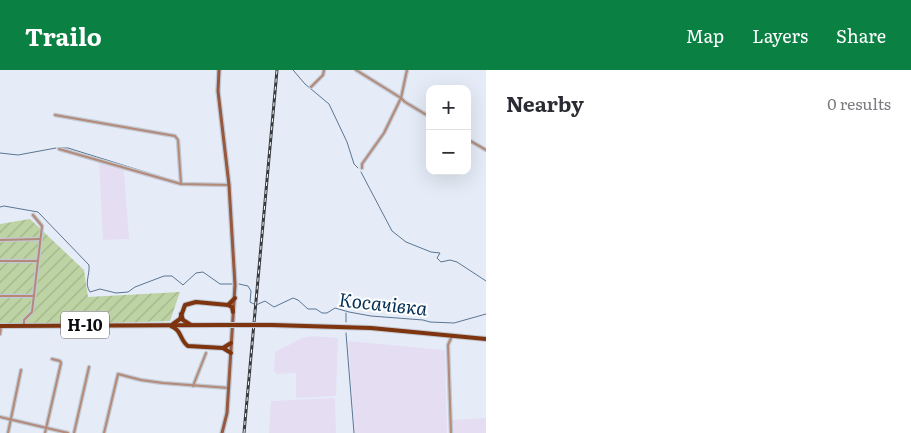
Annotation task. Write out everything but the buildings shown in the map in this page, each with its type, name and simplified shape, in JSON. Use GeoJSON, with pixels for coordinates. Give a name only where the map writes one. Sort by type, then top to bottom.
{"type":"FeatureCollection","features":[{"type":"Feature","properties":{"kind":"main road"},"geometry":{"type":"LineString","coordinates":[[228,305],[234,298]]}},
{"type":"Feature","properties":{"kind":"main road"},"geometry":{"type":"LineString","coordinates":[[170,325],[177,322],[185,305],[192,302],[228,305],[232,307],[234,312]]}},
{"type":"Feature","properties":{"kind":"main road"},"geometry":{"type":"LineString","coordinates":[[181,314],[185,322],[193,326]]}},
{"type":"Feature","properties":{"kind":"main road"},"geometry":{"type":"LineString","coordinates":[[170,325],[179,331],[183,341],[188,346],[223,348],[231,353]]}},
{"type":"Feature","properties":{"kind":"main road","name":"Н-10"},"geometry":{"type":"LineString","coordinates":[[1,326],[272,325],[347,327],[486,339]]}},
{"type":"Feature","properties":{"kind":"main road"},"geometry":{"type":"LineString","coordinates":[[183,341],[184,330],[193,326]]}},
{"type":"Feature","properties":{"kind":"main road"},"geometry":{"type":"LineString","coordinates":[[223,348],[232,343]]}},
{"type":"Feature","properties":{"kind":"street"},"geometry":{"type":"LineString","coordinates":[[220,70],[218,91],[229,185],[235,286],[227,413],[222,433]]}},
{"type":"Feature","properties":{"kind":"street"},"geometry":{"type":"LineString","coordinates":[[311,87],[324,70]]}},
{"type":"Feature","properties":{"kind":"street"},"geometry":{"type":"LineString","coordinates":[[356,70],[426,115]]}},
{"type":"Feature","properties":{"kind":"street"},"geometry":{"type":"LineString","coordinates":[[362,168],[362,164],[384,133],[401,98],[407,70]]}},
{"type":"Feature","properties":{"kind":"street"},"geometry":{"type":"LineString","coordinates":[[55,115],[175,136],[178,140],[182,184]]}},
{"type":"Feature","properties":{"kind":"street"},"geometry":{"type":"LineString","coordinates":[[471,141],[486,150]]}},
{"type":"Feature","properties":{"kind":"street"},"geometry":{"type":"LineString","coordinates":[[60,149],[182,184],[229,185]]}},
{"type":"Feature","properties":{"kind":"street"},"geometry":{"type":"LineString","coordinates":[[24,326],[24,320],[32,312],[42,226],[33,214]]}},
{"type":"Feature","properties":{"kind":"street"},"geometry":{"type":"LineString","coordinates":[[0,240],[41,238]]}},
{"type":"Feature","properties":{"kind":"street"},"geometry":{"type":"LineString","coordinates":[[0,261],[38,261]]}},
{"type":"Feature","properties":{"kind":"street"},"geometry":{"type":"LineString","coordinates":[[0,296],[34,296]]}},
{"type":"Feature","properties":{"kind":"street"},"geometry":{"type":"LineString","coordinates":[[0,334],[1,326]]}},
{"type":"Feature","properties":{"kind":"street"},"geometry":{"type":"LineString","coordinates":[[451,433],[448,346],[453,336]]}},
{"type":"Feature","properties":{"kind":"street"},"geometry":{"type":"LineString","coordinates":[[192,386],[206,353]]}},
{"type":"Feature","properties":{"kind":"street"},"geometry":{"type":"LineString","coordinates":[[45,433],[61,363],[52,359]]}},
{"type":"Feature","properties":{"kind":"street"},"geometry":{"type":"LineString","coordinates":[[74,433],[89,367]]}},
{"type":"Feature","properties":{"kind":"street"},"geometry":{"type":"LineString","coordinates":[[8,433],[9,419],[21,370]]}},
{"type":"Feature","properties":{"kind":"street"},"geometry":{"type":"LineString","coordinates":[[104,433],[118,374],[141,380],[229,388]]}},
{"type":"Feature","properties":{"kind":"street"},"geometry":{"type":"LineString","coordinates":[[0,417],[68,433]]}},
{"type":"Feature","properties":{"kind":"shaded area"},"geometry":{"type":"Polygon","coordinates":[[[99,162],[124,170],[129,239],[103,240],[99,162]]]}},
{"type":"Feature","properties":{"kind":"shaded area"},"geometry":{"type":"Polygon","coordinates":[[[313,336],[338,338],[336,396],[296,398],[296,373],[277,374],[274,371],[275,352],[302,338],[313,336]]]}},
{"type":"Feature","properties":{"kind":"shaded area"},"geometry":{"type":"Polygon","coordinates":[[[348,341],[445,350],[447,433],[355,433],[348,341]]]}},
{"type":"Feature","properties":{"kind":"shaded area"},"geometry":{"type":"Polygon","coordinates":[[[335,398],[336,433],[269,433],[271,401],[335,398]]]}},
{"type":"Feature","properties":{"kind":"shaded area"},"geometry":{"type":"Polygon","coordinates":[[[486,418],[486,433],[453,433],[452,420],[486,418]]]}},
{"type":"Feature","properties":{"kind":"green space"},"geometry":{"type":"Polygon","coordinates":[[[30,219],[84,270],[88,297],[180,292],[170,321],[0,327],[0,224],[30,219]]]}},
{"type":"Feature","properties":{"kind":"waterway"},"geometry":{"type":"LineString","coordinates":[[293,70],[305,84],[329,104],[347,142],[354,164],[358,168]]}},
{"type":"Feature","properties":{"kind":"waterway"},"geometry":{"type":"LineString","coordinates":[[0,153],[18,155],[56,148]]}},
{"type":"Feature","properties":{"kind":"waterway"},"geometry":{"type":"LineString","coordinates":[[59,148],[68,148],[171,180]]}},
{"type":"Feature","properties":{"kind":"waterway"},"geometry":{"type":"LineString","coordinates":[[361,172],[392,231],[406,242],[431,252],[440,253],[437,258],[441,262],[450,260],[457,262],[486,281]]}},
{"type":"Feature","properties":{"kind":"waterway","name":"Косачівка"},"geometry":{"type":"LineString","coordinates":[[0,207],[4,206],[38,212],[89,265],[87,282],[90,292],[100,289],[116,293],[128,292],[135,287],[164,276],[172,276],[183,285],[196,273],[203,272],[220,284],[234,284]]}},
{"type":"Feature","properties":{"kind":"waterway","name":"Косачівка"},"geometry":{"type":"LineString","coordinates":[[239,284],[248,286],[251,291],[250,302],[256,305],[265,301],[274,307],[293,298],[308,309],[316,309],[322,313],[327,313],[335,308],[371,316],[454,323],[486,314]]}},
{"type":"Feature","properties":{"kind":"waterway"},"geometry":{"type":"LineString","coordinates":[[346,313],[346,322]]}},
{"type":"Feature","properties":{"kind":"waterway"},"geometry":{"type":"LineString","coordinates":[[346,333],[354,433]]}},
{"type":"Feature","properties":{"kind":"railway"},"geometry":{"type":"LineString","coordinates":[[244,433],[277,70]]}}]}
